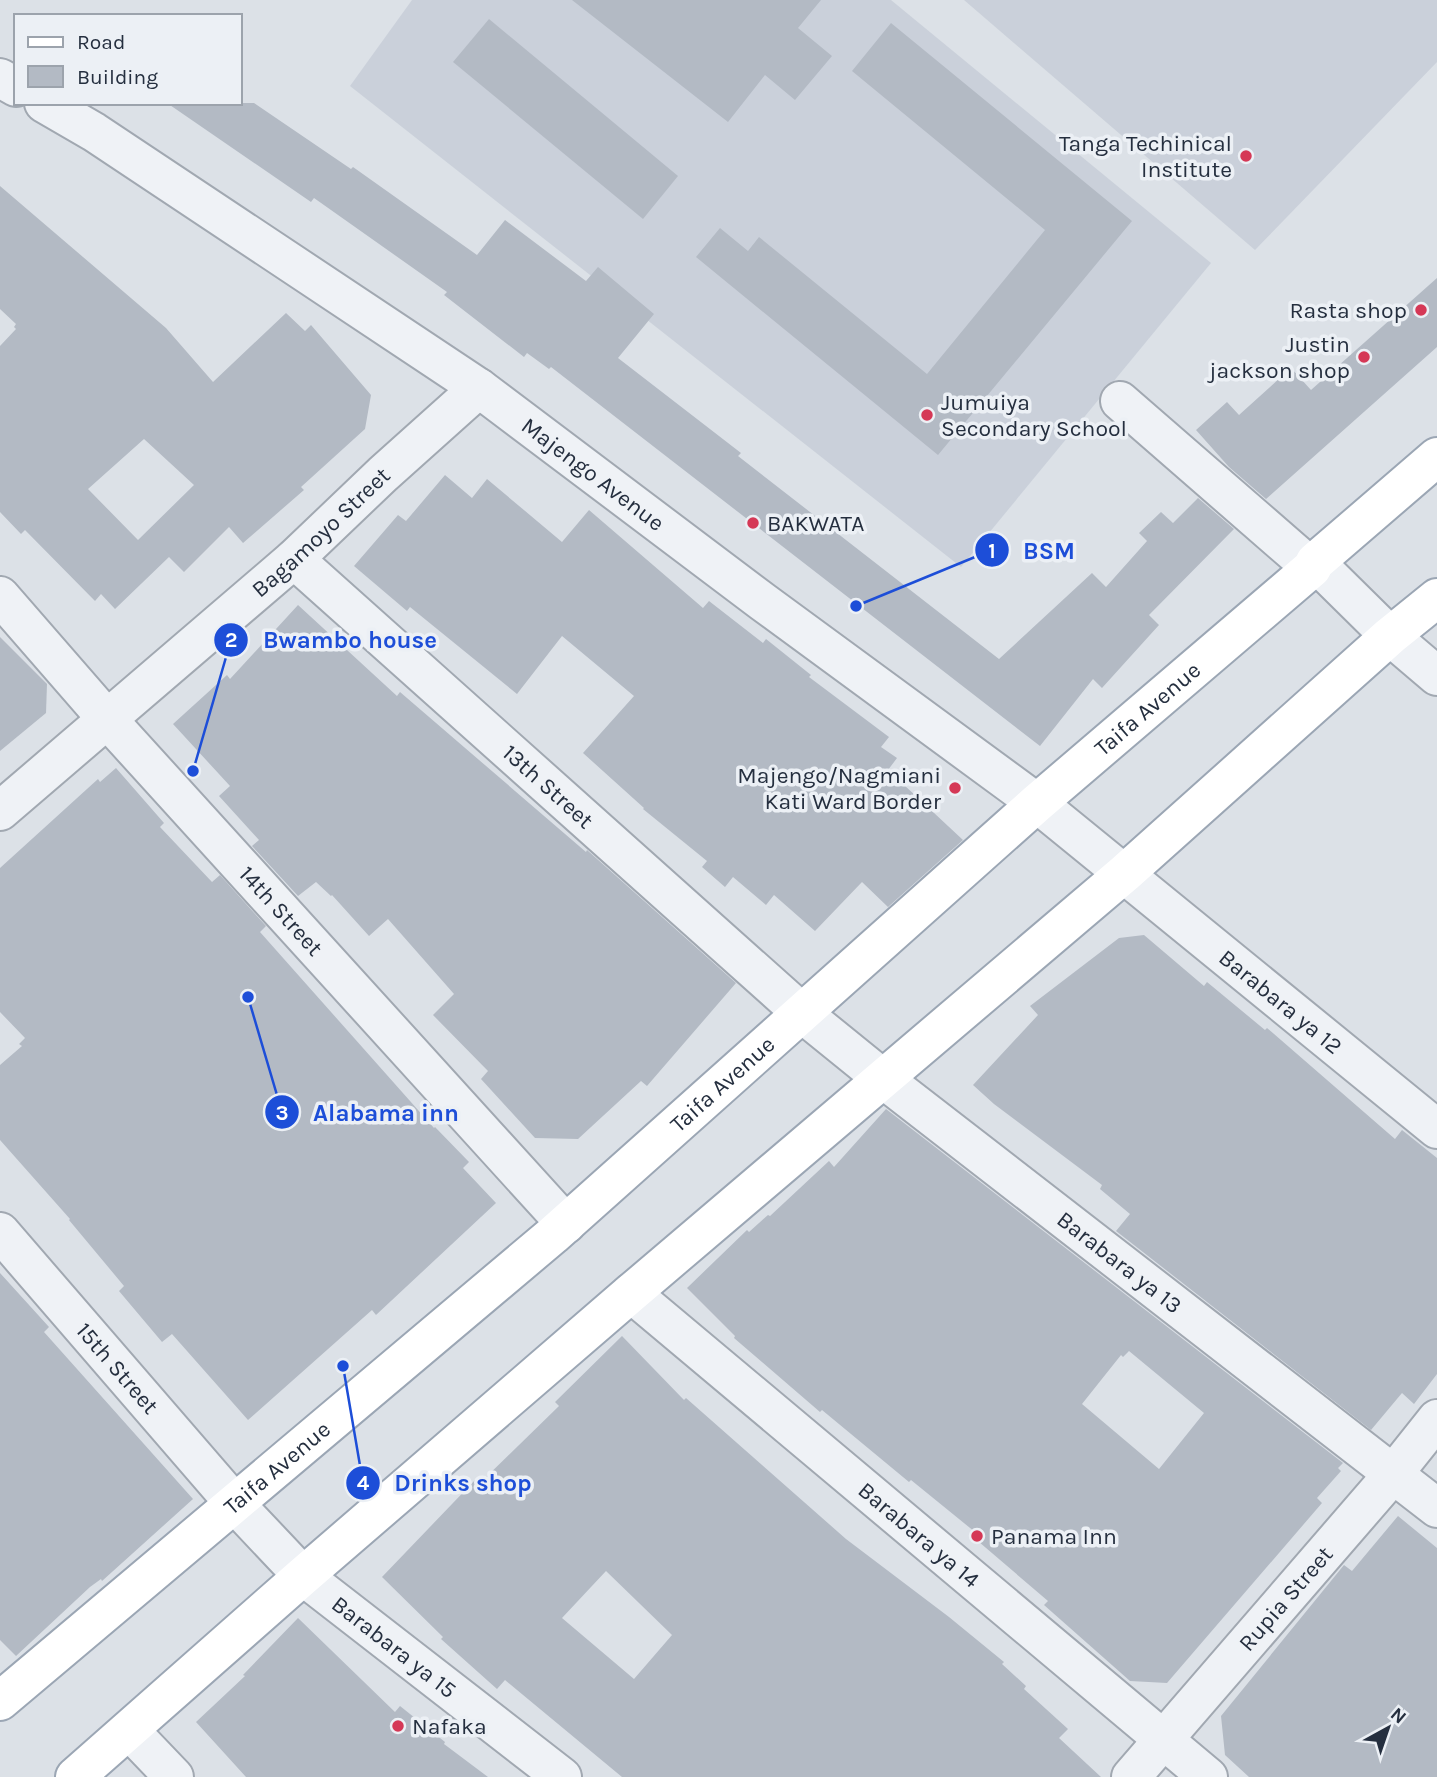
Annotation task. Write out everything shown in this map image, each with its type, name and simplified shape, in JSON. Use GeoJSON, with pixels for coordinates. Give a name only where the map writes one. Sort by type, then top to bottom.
{"type":"FeatureCollection","features":[{"type":"Feature","properties":{"kind":"main road","name":"Taifa Avenue"},"geometry":{"type":"LineString","coordinates":[[1,1699],[566,1224],[1038,803],[1437,457]]}},
{"type":"Feature","properties":{"kind":"main road"},"geometry":{"type":"LineString","coordinates":[[75,1777],[631,1293],[1125,873],[1390,636],[1437,598]]}},
{"type":"Feature","properties":{"kind":"street","name":"Majengo Avenue"},"geometry":{"type":"LineString","coordinates":[[47,105],[94,132],[479,388],[763,602],[1038,803],[1125,873]]}},
{"type":"Feature","properties":{"kind":"street","name":"Bagamoyo Street"},"geometry":{"type":"LineString","coordinates":[[0,811],[294,559],[479,388]]}},
{"type":"Feature","properties":{"kind":"street"},"geometry":{"type":"LineString","coordinates":[[1121,401],[1314,565],[1437,676]]}},
{"type":"Feature","properties":{"kind":"street","name":"13th Street"},"geometry":{"type":"LineString","coordinates":[[294,559],[803,1014]]}},
{"type":"Feature","properties":{"kind":"street","name":"14th Street"},"geometry":{"type":"LineString","coordinates":[[0,596],[107,719],[566,1224]]}},
{"type":"Feature","properties":{"kind":"street","name":"Barabara ya 12"},"geometry":{"type":"LineString","coordinates":[[1125,873],[1437,1129]]}},
{"type":"Feature","properties":{"kind":"street","name":"Barabara ya 13"},"geometry":{"type":"LineString","coordinates":[[803,1014],[1437,1508]]}},
{"type":"Feature","properties":{"kind":"street","name":"15th Street"},"geometry":{"type":"LineString","coordinates":[[0,1233],[236,1504]]}},
{"type":"Feature","properties":{"kind":"street","name":"Barabara ya 14"},"geometry":{"type":"LineString","coordinates":[[631,1293],[1208,1777]]}},
{"type":"Feature","properties":{"kind":"street","name":"Rupia Street"},"geometry":{"type":"LineString","coordinates":[[1131,1777],[1394,1473],[1437,1419]]}},
{"type":"Feature","properties":{"kind":"street","name":"Barabara ya 15"},"geometry":{"type":"LineString","coordinates":[[236,1504],[303,1576],[562,1777]]}},
{"type":"Feature","properties":{"kind":"street"},"geometry":{"type":"LineString","coordinates":[[130,1731],[174,1777]]}},
{"type":"Feature","properties":{"kind":"shaded area","name":"Jumuiya Secondary School"},"geometry":{"type":"Polygon","coordinates":[[[412,0],[891,0],[1211,263],[961,567],[350,86],[412,0]]]}},
{"type":"Feature","properties":{"kind":"shaded area","name":"Tanga Techinical Institute"},"geometry":{"type":"Polygon","coordinates":[[[964,0],[1437,0],[1437,62],[1255,250],[964,0]]]}},
{"type":"Feature","properties":{"kind":"building"},"geometry":{"type":"Polygon","coordinates":[[[572,0],[821,0],[798,28],[832,56],[795,100],[765,75],[728,122],[572,0]]]}},
{"type":"Feature","properties":{"kind":"building"},"geometry":{"type":"Polygon","coordinates":[[[489,19],[678,176],[643,219],[453,62],[489,19]]]}},
{"type":"Feature","properties":{"kind":"building"},"geometry":{"type":"Polygon","coordinates":[[[891,23],[1132,221],[938,455],[696,257],[720,228],[748,251],[759,237],[927,374],[1045,230],[852,71],[891,23]]]}},
{"type":"Feature","properties":{"kind":"building"},"geometry":{"type":"Polygon","coordinates":[[[254,103],[351,169],[353,167],[477,255],[505,220],[586,281],[598,267],[654,314],[618,358],[741,453],[738,456],[999,659],[1092,573],[1106,587],[1147,541],[1139,533],[1161,512],[1173,523],[1198,498],[1234,529],[1149,615],[1159,625],[1102,688],[1093,679],[1040,746],[551,367],[549,369],[527,353],[524,357],[444,295],[447,292],[314,198],[311,202],[170,105],[254,103]]]}},
{"type":"Feature","properties":{"kind":"building"},"geometry":{"type":"Polygon","coordinates":[[[0,186],[166,328],[213,382],[286,313],[305,331],[311,325],[371,395],[365,429],[301,487],[304,490],[243,543],[229,527],[184,572],[169,557],[115,609],[101,594],[95,601],[25,530],[21,534],[0,512],[0,346],[16,329],[16,324],[0,309],[0,186]],[[144,439],[88,489],[138,540],[194,485],[144,439]]]}},
{"type":"Feature","properties":{"kind":"building"},"geometry":{"type":"Polygon","coordinates":[[[1437,278],[1437,347],[1266,499],[1229,467],[1196,430],[1227,402],[1239,415],[1291,368],[1311,390],[1437,278]]]}},
{"type":"Feature","properties":{"kind":"building"},"geometry":{"type":"Polygon","coordinates":[[[445,475],[472,498],[487,479],[562,542],[589,510],[703,608],[709,601],[763,643],[766,639],[811,675],[809,677],[889,737],[881,747],[897,758],[888,770],[963,840],[888,907],[862,882],[815,931],[774,895],[766,905],[733,877],[725,887],[702,867],[707,861],[643,809],[583,753],[634,696],[562,636],[517,694],[410,607],[407,611],[354,566],[398,515],[406,521],[445,475]]]}},
{"type":"Feature","properties":{"kind":"building"},"geometry":{"type":"Polygon","coordinates":[[[298,605],[397,696],[400,692],[586,852],[587,850],[736,983],[647,1086],[641,1081],[578,1139],[535,1138],[481,1079],[488,1071],[433,1015],[454,994],[388,919],[369,936],[332,895],[316,882],[298,896],[252,846],[259,840],[219,796],[230,786],[173,724],[227,675],[230,679],[298,605]]]}},
{"type":"Feature","properties":{"kind":"building"},"geometry":{"type":"Polygon","coordinates":[[[0,637],[47,684],[46,713],[0,751],[0,637]]]}},
{"type":"Feature","properties":{"kind":"building"},"geometry":{"type":"Polygon","coordinates":[[[116,768],[164,823],[160,827],[212,882],[220,875],[266,926],[260,932],[434,1128],[469,1162],[463,1168],[496,1203],[376,1315],[372,1310],[248,1420],[172,1334],[162,1342],[119,1291],[124,1286],[70,1219],[0,1140],[0,1065],[22,1046],[19,1044],[25,1038],[0,1012],[0,868],[98,779],[100,782],[116,768]]]}},
{"type":"Feature","properties":{"kind":"building"},"geometry":{"type":"Polygon","coordinates":[[[1144,935],[1204,986],[1207,982],[1265,1030],[1267,1028],[1395,1139],[1402,1130],[1437,1158],[1437,1374],[1414,1404],[1402,1393],[1371,1430],[1116,1231],[1130,1214],[1100,1189],[1102,1185],[994,1104],[973,1085],[1038,1015],[1030,1006],[1119,938],[1144,935]]]}},
{"type":"Feature","properties":{"kind":"building"},"geometry":{"type":"Polygon","coordinates":[[[886,1109],[1343,1463],[1338,1468],[1341,1471],[1317,1498],[1322,1503],[1167,1683],[1130,1681],[1044,1605],[1048,1601],[972,1536],[975,1532],[822,1410],[820,1412],[734,1338],[687,1288],[747,1230],[749,1232],[770,1216],[829,1161],[834,1167],[886,1109]],[[1129,1351],[1123,1357],[1121,1355],[1082,1404],[1159,1469],[1204,1413],[1129,1351]]]}},
{"type":"Feature","properties":{"kind":"building"},"geometry":{"type":"Polygon","coordinates":[[[0,1273],[49,1327],[44,1332],[193,1499],[102,1581],[101,1579],[90,1587],[16,1656],[0,1640],[0,1273]]]}},
{"type":"Feature","properties":{"kind":"building"},"geometry":{"type":"Polygon","coordinates":[[[622,1336],[684,1400],[686,1398],[846,1539],[1004,1662],[1002,1664],[1026,1686],[1024,1689],[1068,1729],[1059,1738],[1101,1777],[622,1777],[505,1680],[497,1689],[441,1639],[443,1637],[382,1577],[476,1479],[480,1483],[559,1406],[555,1402],[622,1336]],[[606,1571],[562,1618],[634,1679],[672,1635],[606,1571]]]}},
{"type":"Feature","properties":{"kind":"building"},"geometry":{"type":"Polygon","coordinates":[[[1398,1516],[1437,1548],[1437,1777],[1249,1777],[1225,1755],[1221,1716],[1344,1565],[1352,1571],[1398,1516]]]}},
{"type":"Feature","properties":{"kind":"building"},"geometry":{"type":"Polygon","coordinates":[[[298,1618],[395,1712],[400,1706],[488,1777],[246,1777],[196,1722],[245,1676],[243,1675],[298,1618]]]}},
{"type":"Feature","properties":{"kind":"place","name":"Tanga Techinical Institute"},"geometry":{"type":"Point","coordinates":[1246,156]}},
{"type":"Feature","properties":{"kind":"place","name":"Rasta shop"},"geometry":{"type":"Point","coordinates":[1421,310]}},
{"type":"Feature","properties":{"kind":"place","name":"Justin jackson shop"},"geometry":{"type":"Point","coordinates":[1364,357]}},
{"type":"Feature","properties":{"kind":"place","name":"Jumuiya Secondary School"},"geometry":{"type":"Point","coordinates":[927,415]}},
{"type":"Feature","properties":{"kind":"place","name":"BAKWATA"},"geometry":{"type":"Point","coordinates":[753,523]}},
{"type":"Feature","properties":{"kind":"place","name":"BSM"},"geometry":{"type":"Point","coordinates":[856,606]}},
{"type":"Feature","properties":{"kind":"place","name":"Bwambo house"},"geometry":{"type":"Point","coordinates":[193,771]}},
{"type":"Feature","properties":{"kind":"place","name":"Majengo/Nagmiani Kati Ward Border"},"geometry":{"type":"Point","coordinates":[955,788]}},
{"type":"Feature","properties":{"kind":"place","name":"Alabama inn"},"geometry":{"type":"Point","coordinates":[248,997]}},
{"type":"Feature","properties":{"kind":"place","name":"Drinks shop"},"geometry":{"type":"Point","coordinates":[343,1366]}},
{"type":"Feature","properties":{"kind":"place","name":"Panama Inn"},"geometry":{"type":"Point","coordinates":[977,1536]}},
{"type":"Feature","properties":{"kind":"place","name":"Nafaka"},"geometry":{"type":"Point","coordinates":[398,1726]}}]}
